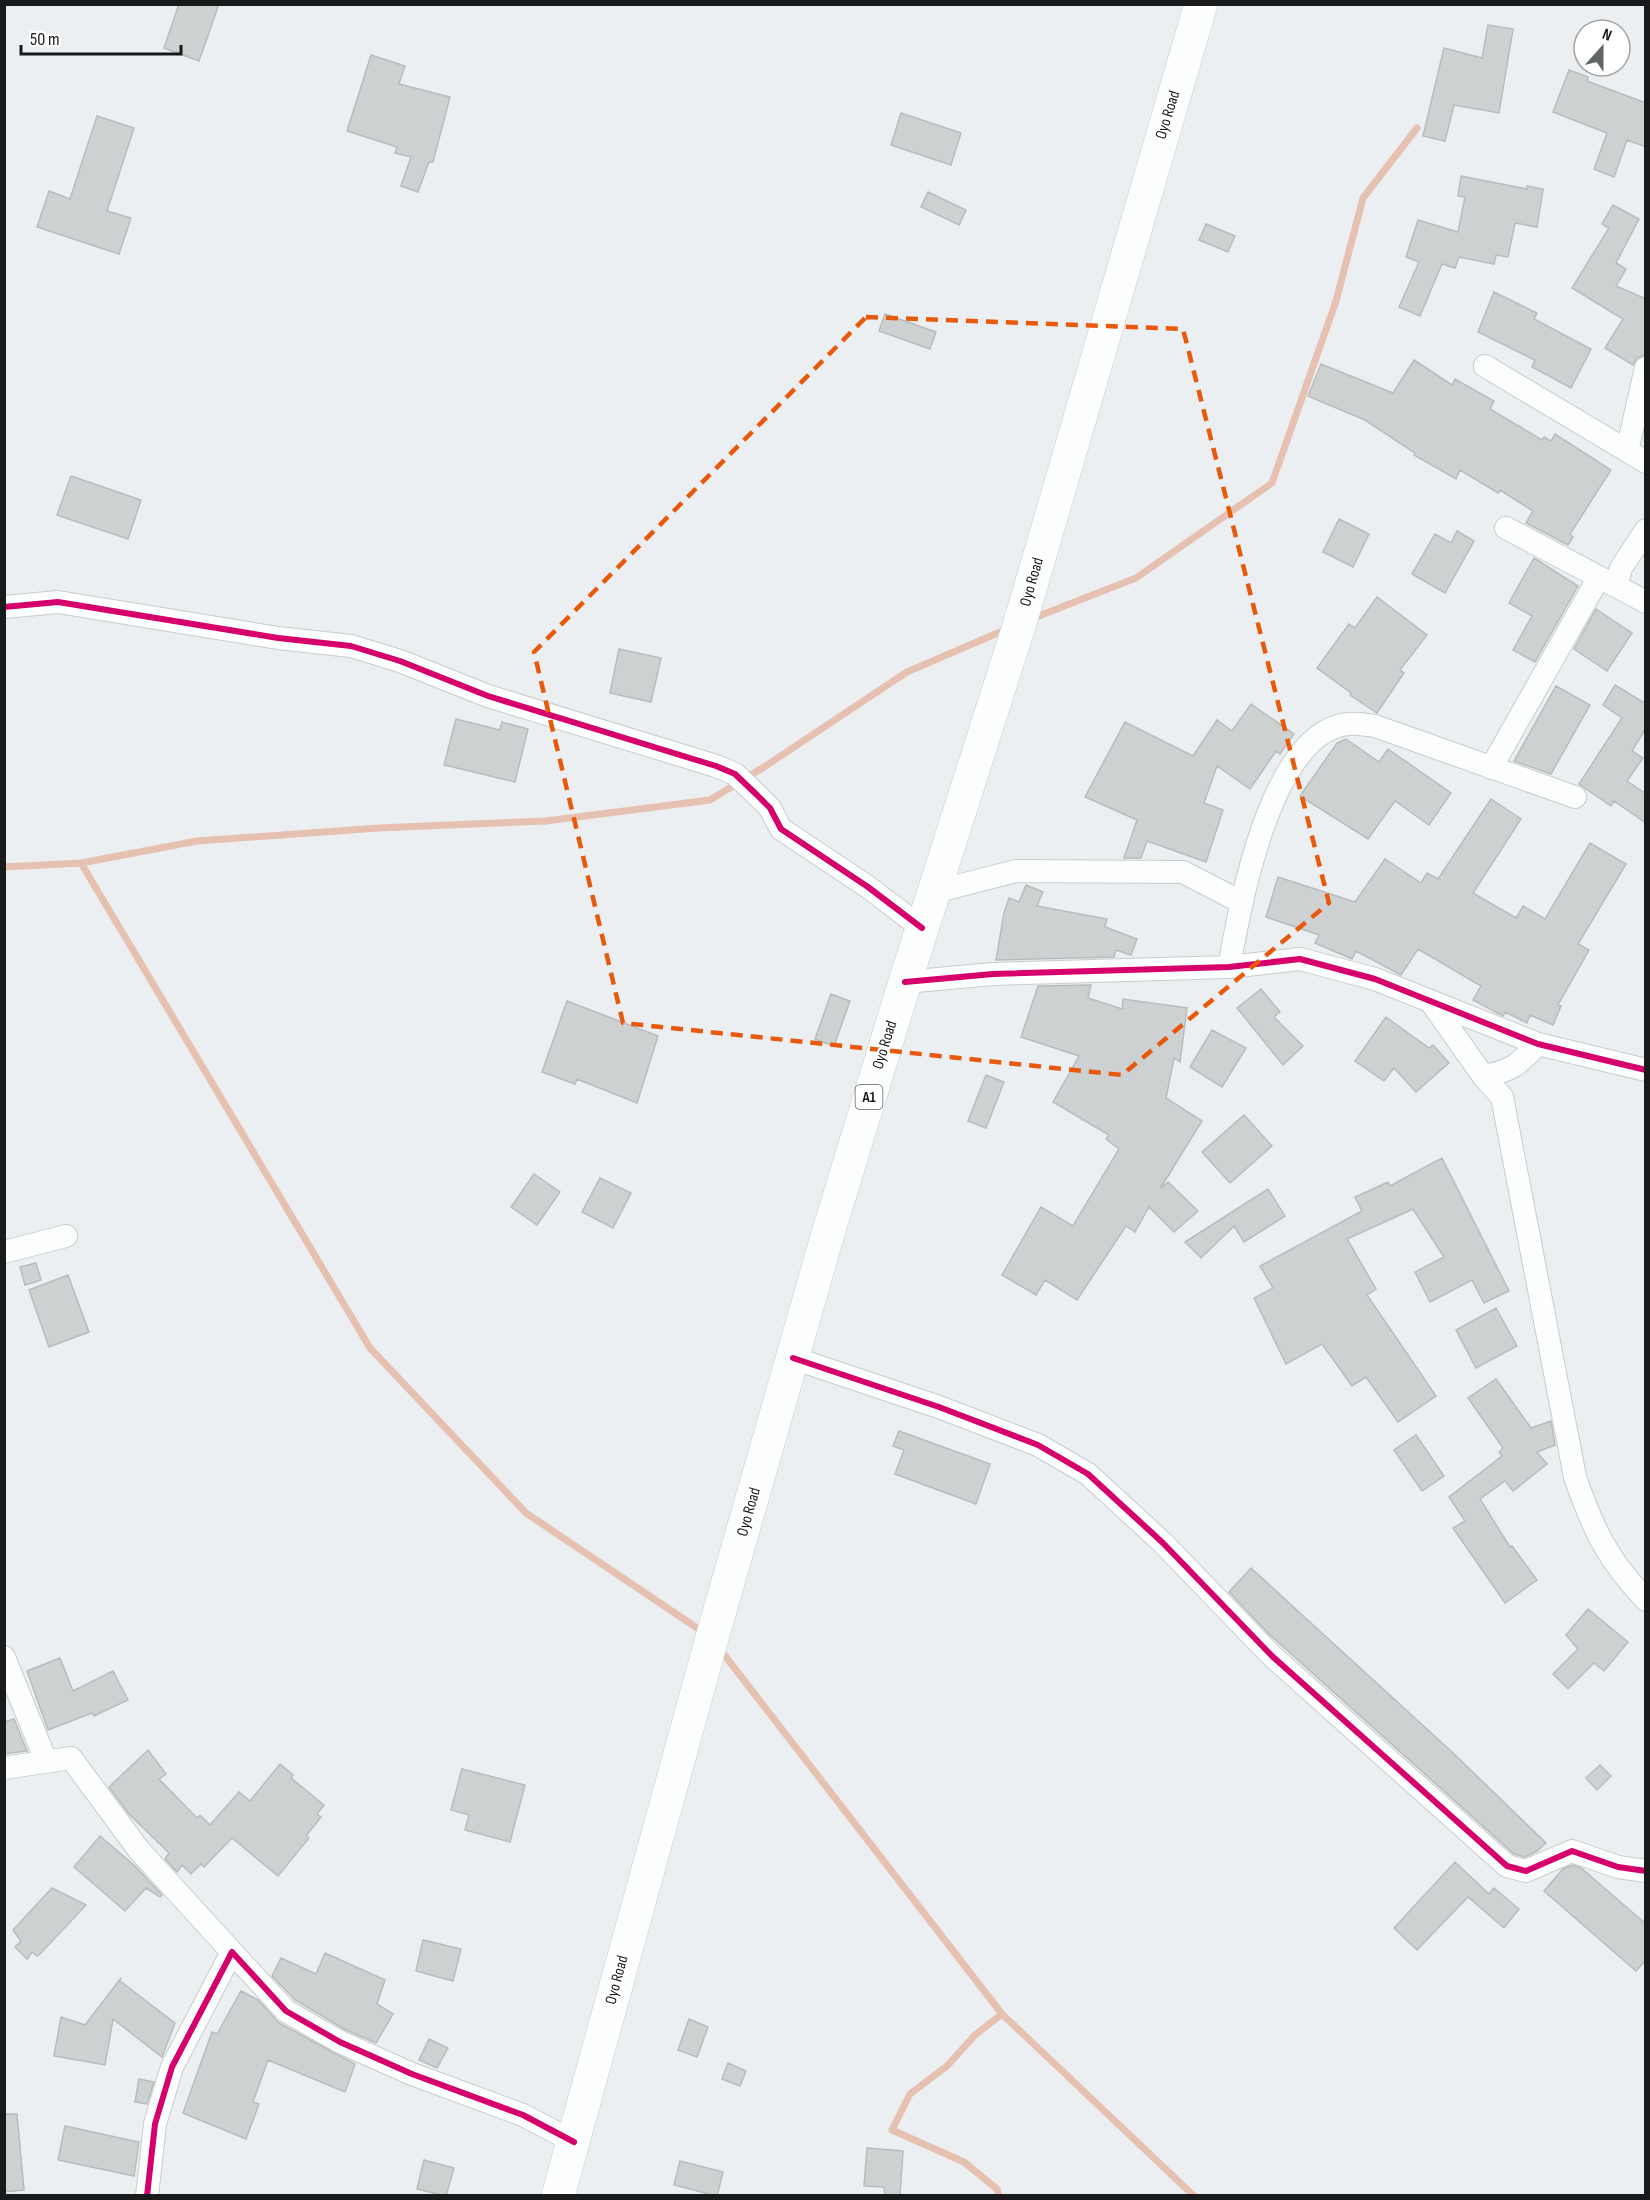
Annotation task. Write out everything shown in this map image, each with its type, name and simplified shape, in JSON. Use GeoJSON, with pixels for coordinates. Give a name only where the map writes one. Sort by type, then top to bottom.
{"type":"FeatureCollection","features":[{"type":"Feature","properties":{"kind":"highway","name":"Oyo Road"},"geometry":{"type":"LineString","coordinates":[[558,2196],[642,1888],[829,1230],[905,982],[1020,623],[1201,4]]}},
{"type":"Feature","properties":{"kind":"street"},"geometry":{"type":"LineString","coordinates":[[1485,366],[1636,457],[1646,368]]}},
{"type":"Feature","properties":{"kind":"street"},"geometry":{"type":"LineString","coordinates":[[1506,528],[1646,602]]}},
{"type":"Feature","properties":{"kind":"street"},"geometry":{"type":"LineString","coordinates":[[1491,768],[1607,581],[1621,568],[1646,530]]}},
{"type":"Feature","properties":{"kind":"street"},"geometry":{"type":"LineString","coordinates":[[4,606],[58,602],[278,638],[351,646],[400,661],[488,696],[735,774],[770,808],[781,829],[868,886],[922,928]]}},
{"type":"Feature","properties":{"kind":"street"},"geometry":{"type":"LineString","coordinates":[[1229,967],[1241,902],[1260,833],[1282,784],[1299,759],[1319,737],[1346,724],[1375,726],[1575,797]]}},
{"type":"Feature","properties":{"kind":"street"},"geometry":{"type":"LineString","coordinates":[[934,892],[1016,871],[1183,872],[1241,902]]}},
{"type":"Feature","properties":{"kind":"street"},"geometry":{"type":"LineString","coordinates":[[905,982],[993,974],[1229,967],[1300,959],[1343,969],[1538,1044],[1646,1070]]}},
{"type":"Feature","properties":{"kind":"street"},"geometry":{"type":"LineString","coordinates":[[1431,1002],[1483,1076],[1502,1097],[1575,1477],[1593,1528],[1612,1562],[1646,1600]]}},
{"type":"Feature","properties":{"kind":"street"},"geometry":{"type":"LineString","coordinates":[[1483,1076],[1506,1072],[1517,1066],[1538,1044]]}},
{"type":"Feature","properties":{"kind":"street"},"geometry":{"type":"LineString","coordinates":[[4,1252],[66,1236]]}},
{"type":"Feature","properties":{"kind":"street"},"geometry":{"type":"LineString","coordinates":[[793,1358],[939,1407],[1038,1445],[1088,1473],[1163,1544],[1272,1656],[1507,1866],[1526,1871],[1572,1851],[1618,1867],[1646,1871]]}},
{"type":"Feature","properties":{"kind":"street"},"geometry":{"type":"LineString","coordinates":[[4,1657],[46,1761]]}},
{"type":"Feature","properties":{"kind":"street"},"geometry":{"type":"LineString","coordinates":[[4,1768],[71,1758],[139,1850],[286,2011],[340,2042],[412,2074],[523,2115],[574,2142]]}},
{"type":"Feature","properties":{"kind":"street"},"geometry":{"type":"LineString","coordinates":[[147,2196],[155,2124],[172,2067],[232,1952]]}},
{"type":"Feature","properties":{"kind":"highlighted area"},"geometry":{"type":"Polygon","coordinates":[[[866,317],[1183,329],[1329,903],[1122,1075],[623,1023],[534,652],[866,317]]]}},
{"type":"Feature","properties":{"kind":"building"},"geometry":{"type":"Polygon","coordinates":[[[179,4],[219,4],[199,61],[164,48],[179,4]]]}},
{"type":"Feature","properties":{"kind":"building"},"geometry":{"type":"Polygon","coordinates":[[[1488,25],[1513,29],[1499,113],[1454,105],[1445,141],[1423,136],[1444,48],[1482,58],[1488,25]]]}},
{"type":"Feature","properties":{"kind":"building"},"geometry":{"type":"Polygon","coordinates":[[[371,55],[405,66],[399,84],[450,97],[433,162],[429,162],[418,192],[401,186],[411,157],[395,153],[397,147],[347,131],[371,55]]]}},
{"type":"Feature","properties":{"kind":"building"},"geometry":{"type":"Polygon","coordinates":[[[1569,70],[1572,71],[1572,78],[1588,78],[1587,81],[1646,103],[1646,147],[1627,140],[1614,177],[1594,169],[1607,133],[1553,112],[1569,70]]]}},
{"type":"Feature","properties":{"kind":"building"},"geometry":{"type":"Polygon","coordinates":[[[901,113],[961,133],[951,165],[891,145],[901,113]]]}},
{"type":"Feature","properties":{"kind":"building"},"geometry":{"type":"Polygon","coordinates":[[[97,116],[134,128],[107,211],[131,218],[119,254],[37,227],[49,191],[70,199],[97,116]]]}},
{"type":"Feature","properties":{"kind":"building"},"geometry":{"type":"Polygon","coordinates":[[[1461,176],[1527,189],[1527,186],[1543,189],[1537,227],[1515,223],[1508,257],[1496,255],[1494,264],[1459,257],[1455,268],[1442,264],[1420,316],[1399,307],[1419,262],[1406,257],[1418,220],[1458,232],[1465,197],[1458,196],[1461,176]]]}},
{"type":"Feature","properties":{"kind":"building"},"geometry":{"type":"Polygon","coordinates":[[[928,192],[966,210],[959,225],[921,207],[928,192]]]}},
{"type":"Feature","properties":{"kind":"building"},"geometry":{"type":"Polygon","coordinates":[[[1613,205],[1639,219],[1616,263],[1626,269],[1616,286],[1646,299],[1646,354],[1637,358],[1633,365],[1605,348],[1623,319],[1572,288],[1609,228],[1602,224],[1613,205]]]}},
{"type":"Feature","properties":{"kind":"building"},"geometry":{"type":"Polygon","coordinates":[[[1206,224],[1235,236],[1228,252],[1199,240],[1206,224]]]}},
{"type":"Feature","properties":{"kind":"building"},"geometry":{"type":"Polygon","coordinates":[[[1494,292],[1537,313],[1534,319],[1591,349],[1571,388],[1532,367],[1535,360],[1478,332],[1494,292]]]}},
{"type":"Feature","properties":{"kind":"building"},"geometry":{"type":"Polygon","coordinates":[[[885,314],[936,332],[930,349],[879,331],[885,314]]]}},
{"type":"Feature","properties":{"kind":"building"},"geometry":{"type":"Polygon","coordinates":[[[1414,360],[1452,385],[1455,379],[1494,401],[1490,409],[1542,440],[1544,437],[1551,441],[1555,434],[1611,470],[1570,534],[1573,537],[1568,545],[1526,523],[1533,511],[1500,490],[1498,493],[1460,470],[1456,479],[1414,455],[1415,453],[1365,420],[1308,396],[1321,364],[1393,393],[1414,360]]]}},
{"type":"Feature","properties":{"kind":"building"},"geometry":{"type":"Polygon","coordinates":[[[71,476],[141,500],[128,539],[57,515],[71,476]]]}},
{"type":"Feature","properties":{"kind":"building"},"geometry":{"type":"Polygon","coordinates":[[[1339,519],[1369,534],[1353,567],[1323,552],[1339,519]]]}},
{"type":"Feature","properties":{"kind":"building"},"geometry":{"type":"Polygon","coordinates":[[[1457,531],[1474,541],[1445,593],[1412,574],[1435,534],[1451,543],[1457,531]]]}},
{"type":"Feature","properties":{"kind":"building"},"geometry":{"type":"Polygon","coordinates":[[[1534,558],[1578,586],[1535,662],[1513,650],[1532,616],[1509,603],[1534,558]]]}},
{"type":"Feature","properties":{"kind":"building"},"geometry":{"type":"Polygon","coordinates":[[[1377,597],[1427,635],[1400,670],[1404,673],[1377,713],[1350,695],[1351,693],[1317,668],[1349,624],[1355,628],[1377,597]]]}},
{"type":"Feature","properties":{"kind":"building"},"geometry":{"type":"Polygon","coordinates":[[[1596,609],[1632,633],[1607,671],[1574,649],[1596,609]]]}},
{"type":"Feature","properties":{"kind":"building"},"geometry":{"type":"Polygon","coordinates":[[[619,649],[661,658],[651,702],[610,693],[619,649]]]}},
{"type":"Feature","properties":{"kind":"building"},"geometry":{"type":"Polygon","coordinates":[[[1615,685],[1646,704],[1646,728],[1632,751],[1643,758],[1627,781],[1646,794],[1646,823],[1614,801],[1611,806],[1579,784],[1622,718],[1603,705],[1615,685]]]}},
{"type":"Feature","properties":{"kind":"building"},"geometry":{"type":"Polygon","coordinates":[[[1556,686],[1590,705],[1551,774],[1514,761],[1556,686]]]}},
{"type":"Feature","properties":{"kind":"building"},"geometry":{"type":"Polygon","coordinates":[[[1251,704],[1294,734],[1280,754],[1276,751],[1250,789],[1217,766],[1204,803],[1223,810],[1206,862],[1147,841],[1141,858],[1124,858],[1137,820],[1085,797],[1125,722],[1193,756],[1217,720],[1232,731],[1251,704]]]}},
{"type":"Feature","properties":{"kind":"building"},"geometry":{"type":"Polygon","coordinates":[[[456,719],[500,730],[502,722],[528,729],[515,782],[444,765],[456,719]]]}},
{"type":"Feature","properties":{"kind":"building"},"geometry":{"type":"Polygon","coordinates":[[[1346,739],[1379,762],[1388,749],[1451,793],[1429,825],[1395,801],[1368,839],[1300,796],[1337,743],[1346,739]]]}},
{"type":"Feature","properties":{"kind":"building"},"geometry":{"type":"Polygon","coordinates":[[[1491,799],[1521,819],[1473,893],[1516,918],[1523,906],[1545,919],[1590,843],[1626,864],[1578,944],[1589,950],[1558,1005],[1561,1006],[1553,1025],[1530,1015],[1527,1023],[1505,1012],[1503,1016],[1473,1000],[1481,986],[1418,949],[1401,975],[1356,951],[1352,959],[1315,943],[1319,935],[1266,917],[1278,877],[1355,902],[1385,859],[1421,883],[1427,873],[1438,879],[1491,799]]]}},
{"type":"Feature","properties":{"kind":"building"},"geometry":{"type":"Polygon","coordinates":[[[1026,885],[1043,892],[1037,906],[1107,919],[1105,927],[1137,939],[1131,955],[1116,950],[1114,957],[996,960],[1004,913],[1009,898],[1019,902],[1026,885]]]}},
{"type":"Feature","properties":{"kind":"building"},"geometry":{"type":"Polygon","coordinates":[[[1091,985],[1088,998],[1122,1009],[1123,999],[1187,1008],[1180,1062],[1174,1058],[1166,1098],[1202,1121],[1160,1189],[1168,1182],[1198,1211],[1174,1232],[1149,1207],[1135,1232],[1126,1226],[1077,1300],[1045,1280],[1036,1295],[1002,1275],[1041,1207],[1073,1226],[1119,1149],[1106,1139],[1109,1135],[1053,1102],[1079,1056],[1021,1037],[1038,986],[1091,985]]]}},
{"type":"Feature","properties":{"kind":"building"},"geometry":{"type":"Polygon","coordinates":[[[1261,989],[1280,1012],[1274,1017],[1303,1046],[1283,1065],[1237,1008],[1261,989]]]}},
{"type":"Feature","properties":{"kind":"building"},"geometry":{"type":"Polygon","coordinates":[[[831,994],[850,1001],[834,1046],[815,1039],[831,994]]]}},
{"type":"Feature","properties":{"kind":"building"},"geometry":{"type":"Polygon","coordinates":[[[567,1001],[658,1036],[637,1103],[577,1079],[575,1084],[542,1072],[567,1001]]]}},
{"type":"Feature","properties":{"kind":"building"},"geometry":{"type":"Polygon","coordinates":[[[1386,1017],[1429,1048],[1433,1045],[1449,1063],[1416,1092],[1394,1068],[1384,1081],[1355,1061],[1386,1017]]]}},
{"type":"Feature","properties":{"kind":"building"},"geometry":{"type":"Polygon","coordinates":[[[1212,1030],[1246,1048],[1222,1087],[1190,1067],[1212,1030]]]}},
{"type":"Feature","properties":{"kind":"building"},"geometry":{"type":"Polygon","coordinates":[[[986,1075],[1004,1082],[986,1128],[968,1121],[986,1075]]]}},
{"type":"Feature","properties":{"kind":"building"},"geometry":{"type":"Polygon","coordinates":[[[1244,1115],[1272,1146],[1230,1183],[1202,1152],[1244,1115]]]}},
{"type":"Feature","properties":{"kind":"building"},"geometry":{"type":"Polygon","coordinates":[[[1442,1158],[1509,1291],[1484,1303],[1472,1280],[1430,1302],[1415,1272],[1444,1257],[1413,1209],[1347,1239],[1376,1289],[1367,1295],[1436,1396],[1398,1422],[1366,1377],[1352,1386],[1322,1344],[1286,1364],[1254,1298],[1273,1288],[1260,1266],[1362,1211],[1355,1197],[1388,1182],[1390,1186],[1442,1158]]]}},
{"type":"Feature","properties":{"kind":"building"},"geometry":{"type":"Polygon","coordinates":[[[534,1174],[560,1192],[537,1225],[511,1207],[534,1174]]]}},
{"type":"Feature","properties":{"kind":"building"},"geometry":{"type":"Polygon","coordinates":[[[600,1178],[631,1193],[613,1228],[582,1212],[600,1178]]]}},
{"type":"Feature","properties":{"kind":"building"},"geometry":{"type":"Polygon","coordinates":[[[1268,1189],[1285,1216],[1244,1242],[1234,1226],[1201,1258],[1185,1242],[1268,1189]]]}},
{"type":"Feature","properties":{"kind":"building"},"geometry":{"type":"Polygon","coordinates":[[[36,1263],[41,1280],[25,1285],[20,1267],[36,1263]]]}},
{"type":"Feature","properties":{"kind":"building"},"geometry":{"type":"Polygon","coordinates":[[[68,1275],[89,1332],[49,1347],[29,1290],[68,1275]]]}},
{"type":"Feature","properties":{"kind":"building"},"geometry":{"type":"Polygon","coordinates":[[[1496,1308],[1517,1346],[1476,1368],[1456,1330],[1496,1308]]]}},
{"type":"Feature","properties":{"kind":"building"},"geometry":{"type":"Polygon","coordinates":[[[1496,1379],[1531,1428],[1551,1421],[1555,1445],[1537,1452],[1547,1464],[1513,1491],[1505,1481],[1480,1499],[1510,1547],[1512,1546],[1537,1580],[1505,1603],[1453,1528],[1465,1521],[1449,1497],[1502,1456],[1499,1452],[1503,1448],[1468,1398],[1496,1379]]]}},
{"type":"Feature","properties":{"kind":"building"},"geometry":{"type":"Polygon","coordinates":[[[899,1431],[990,1464],[976,1504],[895,1474],[904,1450],[893,1446],[899,1431]]]}},
{"type":"Feature","properties":{"kind":"building"},"geometry":{"type":"Polygon","coordinates":[[[1416,1435],[1444,1476],[1422,1491],[1394,1450],[1416,1435]]]}},
{"type":"Feature","properties":{"kind":"building"},"geometry":{"type":"Polygon","coordinates":[[[1251,1568],[1452,1752],[1546,1843],[1525,1857],[1514,1854],[1270,1635],[1229,1592],[1251,1568]]]}},
{"type":"Feature","properties":{"kind":"building"},"geometry":{"type":"Polygon","coordinates":[[[1588,1609],[1628,1642],[1604,1671],[1594,1663],[1568,1689],[1553,1674],[1578,1649],[1566,1635],[1588,1609]]]}},
{"type":"Feature","properties":{"kind":"building"},"geometry":{"type":"Polygon","coordinates":[[[60,1658],[73,1691],[113,1671],[128,1700],[94,1716],[92,1713],[48,1730],[27,1671],[60,1658]]]}},
{"type":"Feature","properties":{"kind":"building"},"geometry":{"type":"Polygon","coordinates":[[[14,1719],[27,1751],[4,1754],[4,1722],[14,1719]]]}},
{"type":"Feature","properties":{"kind":"building"},"geometry":{"type":"Polygon","coordinates":[[[148,1750],[166,1774],[159,1779],[197,1818],[200,1815],[210,1825],[239,1792],[250,1801],[280,1764],[293,1775],[291,1778],[324,1805],[317,1814],[321,1817],[306,1836],[309,1838],[278,1876],[232,1838],[204,1867],[201,1864],[191,1874],[182,1865],[177,1872],[165,1859],[169,1853],[129,1814],[109,1787],[148,1750]]]}},
{"type":"Feature","properties":{"kind":"building"},"geometry":{"type":"Polygon","coordinates":[[[1600,1765],[1611,1776],[1597,1790],[1586,1778],[1600,1765]]]}},
{"type":"Feature","properties":{"kind":"building"},"geometry":{"type":"Polygon","coordinates":[[[462,1769],[525,1785],[510,1842],[465,1830],[469,1815],[451,1810],[462,1769]]]}},
{"type":"Feature","properties":{"kind":"building"},"geometry":{"type":"Polygon","coordinates":[[[100,1836],[135,1866],[162,1895],[160,1897],[146,1888],[125,1911],[74,1867],[100,1836]]]}},
{"type":"Feature","properties":{"kind":"building"},"geometry":{"type":"Polygon","coordinates":[[[1455,1862],[1489,1894],[1494,1888],[1519,1909],[1504,1928],[1468,1897],[1417,1950],[1394,1928],[1455,1862]]]}},
{"type":"Feature","properties":{"kind":"building"},"geometry":{"type":"Polygon","coordinates":[[[1573,1865],[1581,1868],[1646,1924],[1646,1960],[1636,1971],[1544,1891],[1563,1869],[1573,1865]]]}},
{"type":"Feature","properties":{"kind":"building"},"geometry":{"type":"Polygon","coordinates":[[[52,1888],[86,1905],[40,1954],[37,1956],[32,1952],[27,1959],[15,1947],[21,1941],[13,1930],[52,1888]]]}},
{"type":"Feature","properties":{"kind":"building"},"geometry":{"type":"Polygon","coordinates":[[[423,1940],[461,1949],[453,1981],[416,1971],[423,1940]]]}},
{"type":"Feature","properties":{"kind":"building"},"geometry":{"type":"Polygon","coordinates":[[[325,1953],[385,1980],[377,2004],[393,2014],[376,2043],[346,2030],[295,2000],[272,1976],[281,1958],[316,1974],[325,1953]]]}},
{"type":"Feature","properties":{"kind":"building"},"geometry":{"type":"Polygon","coordinates":[[[121,1978],[120,1981],[175,2023],[162,2057],[113,2019],[105,2065],[54,2056],[61,2017],[85,2025],[121,1978]]]}},
{"type":"Feature","properties":{"kind":"building"},"geometry":{"type":"Polygon","coordinates":[[[241,1991],[258,2000],[279,2023],[355,2064],[345,2092],[268,2060],[253,2102],[259,2104],[246,2139],[183,2113],[212,2032],[217,2034],[241,1991]]]}},
{"type":"Feature","properties":{"kind":"building"},"geometry":{"type":"Polygon","coordinates":[[[689,2019],[708,2027],[697,2057],[678,2050],[689,2019]]]}},
{"type":"Feature","properties":{"kind":"building"},"geometry":{"type":"Polygon","coordinates":[[[429,2039],[448,2048],[437,2068],[419,2060],[429,2039]]]}},
{"type":"Feature","properties":{"kind":"building"},"geometry":{"type":"Polygon","coordinates":[[[728,2063],[746,2071],[740,2086],[722,2079],[728,2063]]]}},
{"type":"Feature","properties":{"kind":"building"},"geometry":{"type":"Polygon","coordinates":[[[139,2079],[154,2082],[147,2104],[135,2102],[139,2079]]]}},
{"type":"Feature","properties":{"kind":"building"},"geometry":{"type":"Polygon","coordinates":[[[4,2114],[17,2114],[24,2190],[4,2192],[4,2114]]]}},
{"type":"Feature","properties":{"kind":"building"},"geometry":{"type":"Polygon","coordinates":[[[65,2126],[139,2142],[134,2176],[58,2160],[65,2126]]]}},
{"type":"Feature","properties":{"kind":"building"},"geometry":{"type":"Polygon","coordinates":[[[867,2148],[903,2151],[900,2196],[885,2196],[884,2187],[864,2186],[867,2148]]]}},
{"type":"Feature","properties":{"kind":"building"},"geometry":{"type":"Polygon","coordinates":[[[424,2160],[454,2168],[446,2196],[417,2189],[424,2160]]]}},
{"type":"Feature","properties":{"kind":"building"},"geometry":{"type":"Polygon","coordinates":[[[680,2161],[723,2172],[717,2196],[674,2185],[680,2161]]]}},
{"type":"Feature","properties":{"kind":"waterway"},"geometry":{"type":"LineString","coordinates":[[1031,619],[1136,578],[1272,483],[1336,301],[1363,198],[1417,128]]}},
{"type":"Feature","properties":{"kind":"waterway"},"geometry":{"type":"LineString","coordinates":[[4,867],[81,863],[197,841],[379,828],[546,821],[710,800],[907,672],[1007,629]]}},
{"type":"Feature","properties":{"kind":"waterway"},"geometry":{"type":"LineString","coordinates":[[81,863],[370,1348],[526,1513],[703,1632]]}},
{"type":"Feature","properties":{"kind":"waterway"},"geometry":{"type":"LineString","coordinates":[[719,1648],[1002,2014],[1194,2196]]}},
{"type":"Feature","properties":{"kind":"waterway"},"geometry":{"type":"LineString","coordinates":[[999,2196],[997,2189],[964,2162],[892,2130],[910,2094],[947,2066],[975,2035],[1002,2014]]}},
{"type":"Feature","properties":{"kind":"cycle path"},"geometry":{"type":"LineString","coordinates":[[4,607],[58,602],[278,638],[351,646],[400,661],[488,696],[716,766],[735,774],[757,795],[770,808],[781,829],[868,887],[922,928]]}},
{"type":"Feature","properties":{"kind":"cycle path"},"geometry":{"type":"LineString","coordinates":[[905,982],[993,974],[1229,967],[1300,959],[1375,979],[1538,1044],[1646,1070]]}},
{"type":"Feature","properties":{"kind":"cycle path"},"geometry":{"type":"LineString","coordinates":[[793,1358],[939,1407],[1038,1445],[1088,1474],[1163,1543],[1272,1656],[1507,1866],[1526,1871],[1572,1851],[1618,1867],[1646,1871]]}},
{"type":"Feature","properties":{"kind":"cycle path"},"geometry":{"type":"LineString","coordinates":[[147,2196],[155,2124],[172,2067],[232,1952],[286,2011],[340,2042],[412,2074],[523,2115],[574,2142]]}}]}
